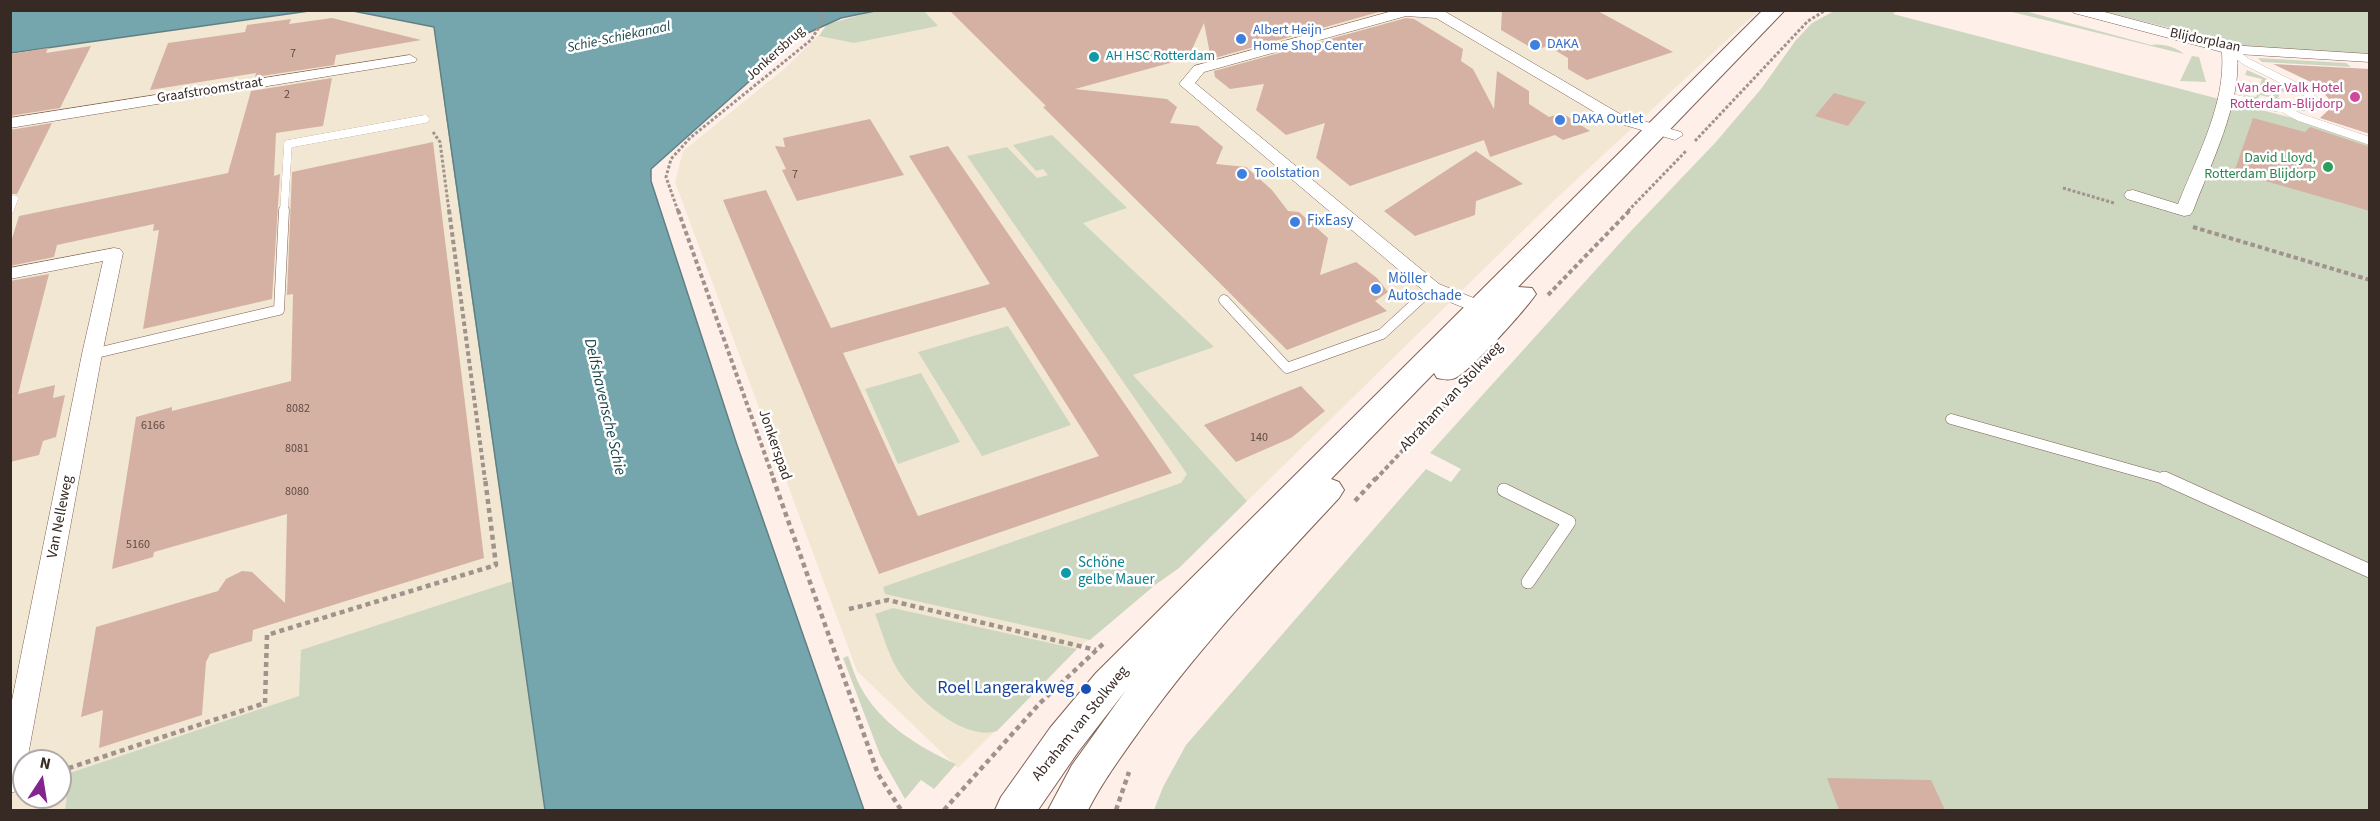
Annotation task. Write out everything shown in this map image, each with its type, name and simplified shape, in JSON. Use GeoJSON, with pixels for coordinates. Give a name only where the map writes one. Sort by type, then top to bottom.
{"type":"FeatureCollection","features":[{"type":"Feature","properties":{"kind":"street","name":"Abraham van Stolkweg"},"geometry":{"type":"LineString","coordinates":[[1667,132],[1775,10]]}},
{"type":"Feature","properties":{"kind":"street","name":"Abraham van Stolkweg"},"geometry":{"type":"LineString","coordinates":[[1015,810],[1064,741],[1109,684],[1490,312],[1667,132],[1797,10]]}},
{"type":"Feature","properties":{"kind":"street","name":"Blijdorplaan"},"geometry":{"type":"LineString","coordinates":[[2079,10],[2229,49],[2370,58]]}},
{"type":"Feature","properties":{"kind":"street"},"geometry":{"type":"LineString","coordinates":[[1490,312],[1431,288],[1187,84],[1199,69],[1406,12],[1432,12],[1614,117],[1667,132]]}},
{"type":"Feature","properties":{"kind":"street"},"geometry":{"type":"LineString","coordinates":[[2126,200],[2184,211],[2227,97],[2231,71],[2229,49]]}},
{"type":"Feature","properties":{"kind":"street","name":"Graafstroomstraat"},"geometry":{"type":"LineString","coordinates":[[10,123],[410,59]]}},
{"type":"Feature","properties":{"kind":"street","name":"Van Nelleweg"},"geometry":{"type":"LineString","coordinates":[[10,274],[114,253],[92,354],[10,781]]}},
{"type":"Feature","properties":{"kind":"street","name":"Abraham van Stolkweg"},"geometry":{"type":"LineString","coordinates":[[1068,810],[1109,742],[1159,673],[1236,586],[1387,429],[1488,332],[1490,312]]}},
{"type":"Feature","properties":{"kind":"lane"},"geometry":{"type":"LineString","coordinates":[[2227,97],[2286,110],[2311,106],[2313,101],[2309,94],[2301,89],[2247,62],[2229,49]]}},
{"type":"Feature","properties":{"kind":"lane"},"geometry":{"type":"LineString","coordinates":[[2286,110],[2299,117],[2370,141]]}},
{"type":"Feature","properties":{"kind":"lane"},"geometry":{"type":"LineString","coordinates":[[92,354],[279,309],[288,144],[425,119]]}},
{"type":"Feature","properties":{"kind":"lane"},"geometry":{"type":"LineString","coordinates":[[10,210],[14,199]]}},
{"type":"Feature","properties":{"kind":"lane"},"geometry":{"type":"LineString","coordinates":[[1224,300],[1287,368],[1382,334],[1431,288]]}},
{"type":"Feature","properties":{"kind":"lane"},"geometry":{"type":"LineString","coordinates":[[1951,418],[2166,479],[2370,570]]}},
{"type":"Feature","properties":{"kind":"lane"},"geometry":{"type":"LineString","coordinates":[[1504,490],[1569,522],[1528,582]]}},
{"type":"Feature","properties":{"kind":"path","name":"Jonkersbrug"},"geometry":{"type":"LineString","coordinates":[[732,106],[811,40],[822,22],[821,10]]}},
{"type":"Feature","properties":{"kind":"path"},"geometry":{"type":"LineString","coordinates":[[1546,297],[1808,21],[1826,10]]}},
{"type":"Feature","properties":{"kind":"path","name":"Jonkerspad"},"geometry":{"type":"LineString","coordinates":[[732,106],[690,138],[671,159],[666,177],[878,774],[901,810]]}},
{"type":"Feature","properties":{"kind":"path"},"geometry":{"type":"LineString","coordinates":[[72,767],[264,703],[267,635],[496,565],[440,142],[425,119]]}},
{"type":"Feature","properties":{"kind":"path"},"geometry":{"type":"LineString","coordinates":[[2063,188],[2126,200]]}},
{"type":"Feature","properties":{"kind":"path"},"geometry":{"type":"LineString","coordinates":[[2188,225],[2370,280]]}},
{"type":"Feature","properties":{"kind":"path","name":"Abraham van Stolkweg"},"geometry":{"type":"LineString","coordinates":[[1353,503],[1458,390]]}},
{"type":"Feature","properties":{"kind":"path"},"geometry":{"type":"LineString","coordinates":[[849,609],[888,600],[1096,650]]}},
{"type":"Feature","properties":{"kind":"path"},"geometry":{"type":"LineString","coordinates":[[1116,810],[1129,771]]}},
{"type":"Feature","properties":{"kind":"shaded area"},"geometry":{"type":"Polygon","coordinates":[[[222,10],[398,11],[457,27],[600,810],[11,810],[10,41],[222,10]]]}},
{"type":"Feature","properties":{"kind":"shaded area"},"geometry":{"type":"Polygon","coordinates":[[[886,11],[1758,11],[1546,208],[1179,568],[1077,649],[958,768],[857,671],[675,182],[683,151],[783,70],[829,25],[886,11]]]}},
{"type":"Feature","properties":{"kind":"green space"},"geometry":{"type":"Polygon","coordinates":[[[875,11],[924,11],[938,26],[854,43],[819,36],[827,24],[875,11]]]}},
{"type":"Feature","properties":{"kind":"green space"},"geometry":{"type":"Polygon","coordinates":[[[1834,11],[1896,11],[1893,14],[2369,138],[2369,810],[1154,810],[1163,787],[1186,745],[1426,469],[1451,482],[1461,469],[1430,453],[1629,233],[1715,143],[1761,89],[1796,40],[1812,23],[1834,11]]]}},
{"type":"Feature","properties":{"kind":"green space"},"geometry":{"type":"Polygon","coordinates":[[[2008,11],[2025,11],[2151,45],[2169,46],[2184,54],[2008,11]]]}},
{"type":"Feature","properties":{"kind":"green space"},"geometry":{"type":"Polygon","coordinates":[[[2100,11],[2369,11],[2369,55],[2245,46],[2100,11]]]}},
{"type":"Feature","properties":{"kind":"green space"},"geometry":{"type":"Polygon","coordinates":[[[2192,56],[2199,57],[2206,82],[2180,81],[2192,56]]]}},
{"type":"Feature","properties":{"kind":"green space"},"geometry":{"type":"Polygon","coordinates":[[[2258,58],[2346,63],[2351,67],[2262,62],[2258,58]]]}},
{"type":"Feature","properties":{"kind":"green space"},"geometry":{"type":"Polygon","coordinates":[[[2247,70],[2267,79],[2263,94],[2273,96],[2277,84],[2296,95],[2281,91],[2278,98],[2295,102],[2273,104],[2273,98],[2260,95],[2257,100],[2240,94],[2256,97],[2262,79],[2245,75],[2247,70]]]}},
{"type":"Feature","properties":{"kind":"green space"},"geometry":{"type":"Polygon","coordinates":[[[1052,135],[1127,208],[1083,223],[1214,347],[1133,375],[1247,501],[1179,568],[1155,585],[1090,640],[885,594],[883,587],[1181,483],[1187,474],[967,156],[1007,147],[1037,178],[1048,175],[1043,169],[1036,171],[1013,145],[1052,135]]]}},
{"type":"Feature","properties":{"kind":"green space"},"geometry":{"type":"Polygon","coordinates":[[[1008,326],[1071,425],[982,456],[918,352],[1008,326]]]}},
{"type":"Feature","properties":{"kind":"green space"},"geometry":{"type":"Polygon","coordinates":[[[921,373],[960,442],[898,464],[865,389],[921,373]]]}},
{"type":"Feature","properties":{"kind":"green space"},"geometry":{"type":"Polygon","coordinates":[[[513,581],[545,810],[65,810],[72,809],[72,772],[299,696],[301,650],[513,581]]]}},
{"type":"Feature","properties":{"kind":"green space"},"geometry":{"type":"Polygon","coordinates":[[[893,608],[1077,649],[997,731],[984,733],[969,730],[940,714],[926,702],[896,667],[875,614],[893,608]]]}},
{"type":"Feature","properties":{"kind":"green space"},"geometry":{"type":"Polygon","coordinates":[[[848,656],[860,686],[878,712],[889,723],[928,750],[956,764],[934,789],[921,780],[905,799],[880,755],[843,658],[848,656]]]}},
{"type":"Feature","properties":{"kind":"water"},"geometry":{"type":"Polygon","coordinates":[[[11,10],[309,11],[11,53],[11,10]]]}},
{"type":"Feature","properties":{"kind":"water"},"geometry":{"type":"Polygon","coordinates":[[[353,11],[875,11],[841,18],[799,37],[651,169],[651,181],[737,445],[864,810],[545,810],[434,27],[353,11]]]}},
{"type":"Feature","properties":{"kind":"building"},"geometry":{"type":"Polygon","coordinates":[[[949,10],[1386,10],[1211,59],[1204,23],[1188,58],[1075,89],[1167,99],[1177,107],[1170,123],[1198,126],[1223,147],[1216,164],[1246,167],[1272,190],[1288,211],[1299,212],[1328,238],[1320,275],[1356,262],[1377,278],[1388,292],[1375,301],[1387,311],[1287,350],[949,10]]]}},
{"type":"Feature","properties":{"kind":"building"},"geometry":{"type":"Polygon","coordinates":[[[1502,10],[1596,10],[1673,52],[1587,80],[1568,69],[1568,58],[1548,46],[1535,50],[1501,30],[1502,10]]]}},
{"type":"Feature","properties":{"kind":"building"},"geometry":{"type":"Polygon","coordinates":[[[332,18],[421,40],[336,55],[334,65],[255,77],[256,73],[150,90],[168,43],[245,32],[247,25],[291,19],[289,24],[332,18]]]}},
{"type":"Feature","properties":{"kind":"building"},"geometry":{"type":"Polygon","coordinates":[[[1406,18],[1414,19],[1463,49],[1461,61],[1473,69],[1494,109],[1497,71],[1529,91],[1529,104],[1549,117],[1562,113],[1590,131],[1563,140],[1555,135],[1490,157],[1484,140],[1350,186],[1316,158],[1325,123],[1286,135],[1256,110],[1264,84],[1230,89],[1215,77],[1214,71],[1406,18]]]}},
{"type":"Feature","properties":{"kind":"building"},"geometry":{"type":"Polygon","coordinates":[[[91,46],[60,108],[10,116],[10,54],[48,48],[46,53],[91,46]]]}},
{"type":"Feature","properties":{"kind":"building","name":"Van der Valk Hotel Rotterdam-Blijdorp"},"geometry":{"type":"Polygon","coordinates":[[[2273,64],[2370,69],[2370,134],[2320,118],[2334,105],[2317,85],[2273,64]]]}},
{"type":"Feature","properties":{"kind":"building"},"geometry":{"type":"Polygon","coordinates":[[[332,78],[323,126],[276,133],[274,176],[280,174],[272,299],[143,329],[159,230],[153,231],[154,224],[57,245],[54,257],[10,266],[10,245],[19,216],[228,173],[251,91],[332,78]]]}},
{"type":"Feature","properties":{"kind":"building"},"geometry":{"type":"Polygon","coordinates":[[[1834,93],[1866,102],[1848,126],[1815,116],[1834,93]]]}},
{"type":"Feature","properties":{"kind":"building"},"geometry":{"type":"Polygon","coordinates":[[[2253,118],[2305,132],[2310,127],[2370,147],[2370,211],[2234,172],[2253,118]]]}},
{"type":"Feature","properties":{"kind":"building"},"geometry":{"type":"Polygon","coordinates":[[[870,119],[904,175],[797,201],[782,170],[786,169],[775,146],[785,147],[783,138],[870,119]]]}},
{"type":"Feature","properties":{"kind":"building"},"geometry":{"type":"Polygon","coordinates":[[[52,123],[17,194],[10,194],[10,130],[52,123]]]}},
{"type":"Feature","properties":{"kind":"building"},"geometry":{"type":"Polygon","coordinates":[[[433,142],[484,558],[253,630],[252,641],[210,654],[206,662],[202,715],[99,748],[103,710],[81,717],[96,627],[218,591],[226,579],[242,571],[252,572],[285,603],[287,514],[154,552],[153,557],[112,569],[136,417],[172,407],[172,411],[291,381],[293,294],[287,295],[292,172],[433,142]]]}},
{"type":"Feature","properties":{"kind":"building"},"geometry":{"type":"Polygon","coordinates":[[[948,146],[1172,473],[879,574],[723,200],[766,190],[831,328],[990,284],[909,156],[948,146]],[[1005,307],[843,353],[918,516],[1099,456],[1005,307]]]}},
{"type":"Feature","properties":{"kind":"building"},"geometry":{"type":"Polygon","coordinates":[[[1476,151],[1523,184],[1476,201],[1475,215],[1415,236],[1384,211],[1476,151]]]}},
{"type":"Feature","properties":{"kind":"building"},"geometry":{"type":"Polygon","coordinates":[[[49,274],[18,394],[55,385],[53,398],[65,395],[56,437],[43,441],[39,455],[10,462],[10,396],[14,395],[10,395],[10,281],[49,274]]]}},
{"type":"Feature","properties":{"kind":"building"},"geometry":{"type":"Polygon","coordinates":[[[1301,386],[1325,411],[1291,438],[1236,462],[1204,425],[1301,386]]]}},
{"type":"Feature","properties":{"kind":"building"},"geometry":{"type":"Polygon","coordinates":[[[1827,778],[1931,780],[1945,810],[1839,810],[1827,778]]]}},
{"type":"Feature","properties":{"kind":"place","name":"Albert Heijn Home Shop Center"},"geometry":{"type":"Point","coordinates":[1241,39]}},
{"type":"Feature","properties":{"kind":"place","name":"DAKA"},"geometry":{"type":"Point","coordinates":[1535,45]}},
{"type":"Feature","properties":{"kind":"place","name":"AH HSC Rotterdam"},"geometry":{"type":"Point","coordinates":[1094,57]}},
{"type":"Feature","properties":{"kind":"place","name":"Van der Valk Hotel Rotterdam-Blijdorp"},"geometry":{"type":"Point","coordinates":[2355,97]}},
{"type":"Feature","properties":{"kind":"place","name":"DAKA Outlet"},"geometry":{"type":"Point","coordinates":[1560,120]}},
{"type":"Feature","properties":{"kind":"place","name":"David Lloyd, Rotterdam Blijdorp"},"geometry":{"type":"Point","coordinates":[2328,167]}},
{"type":"Feature","properties":{"kind":"place","name":"Toolstation"},"geometry":{"type":"Point","coordinates":[1242,174]}},
{"type":"Feature","properties":{"kind":"place","name":"FixEasy"},"geometry":{"type":"Point","coordinates":[1295,222]}},
{"type":"Feature","properties":{"kind":"place","name":"Möller Autoschade"},"geometry":{"type":"Point","coordinates":[1376,289]}},
{"type":"Feature","properties":{"kind":"place","name":"Schöne gelbe Mauer"},"geometry":{"type":"Point","coordinates":[1066,573]}},
{"type":"Feature","properties":{"kind":"place","name":"Roel Langerakweg"},"geometry":{"type":"Point","coordinates":[1086,689]}},
{"type":"Feature","properties":{"kind":"water label","name":"Schie-Schiekanaal"},"geometry":{"type":"Point","coordinates":[619,38]}},
{"type":"Feature","properties":{"kind":"water label","name":"Delfshavensche Schie"},"geometry":{"type":"Point","coordinates":[604,407]}}]}
